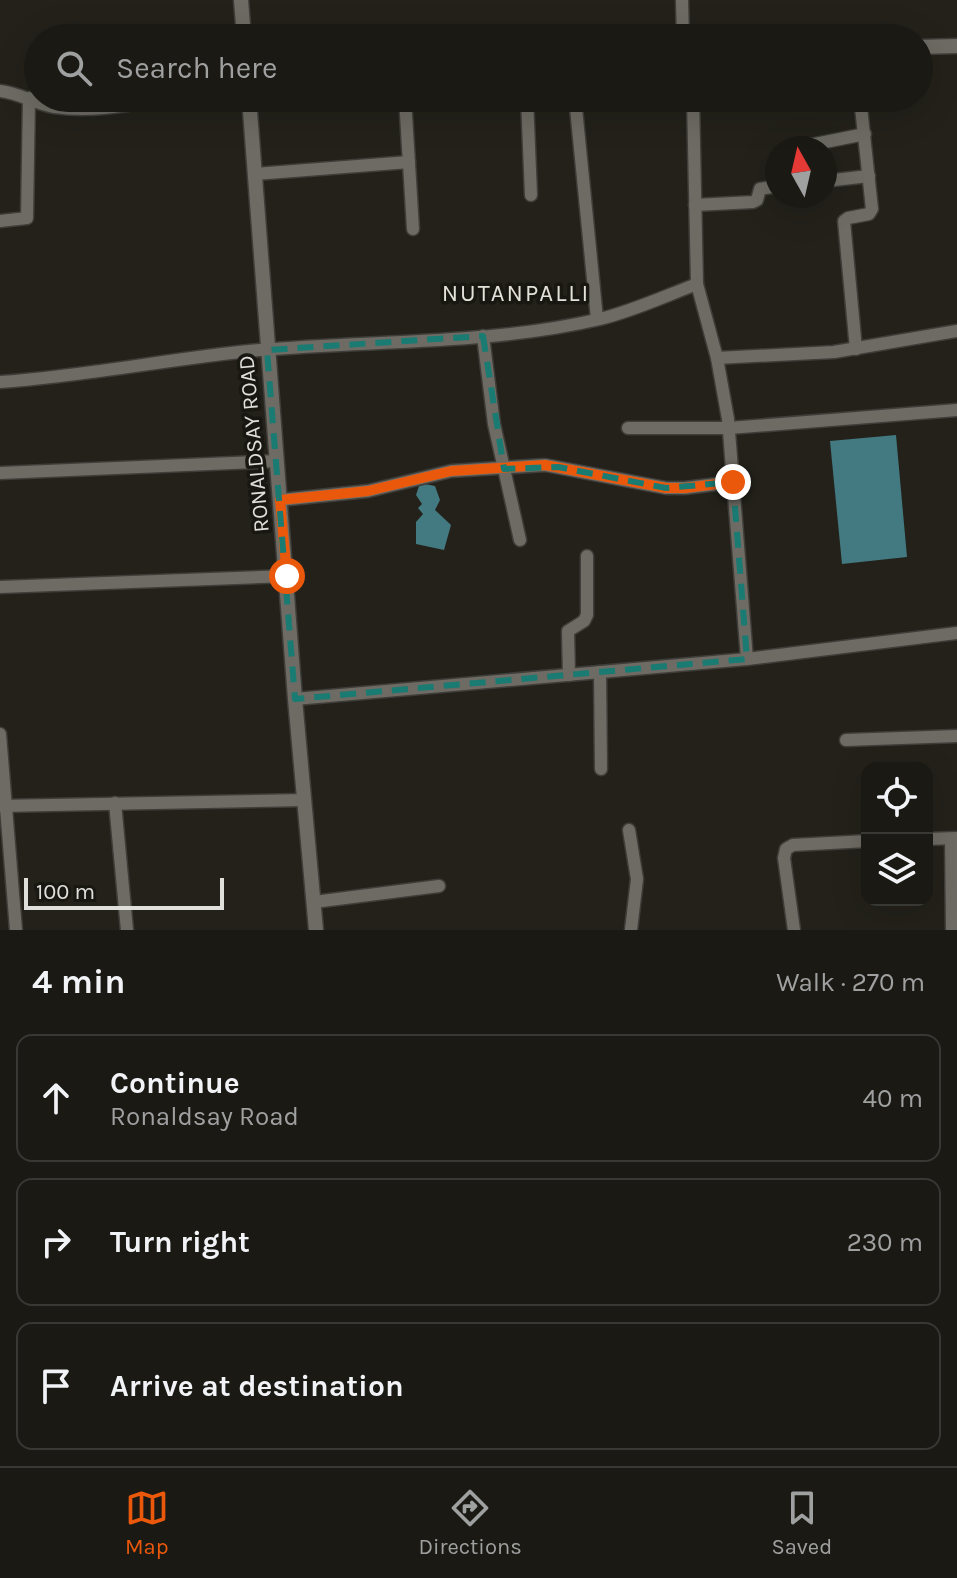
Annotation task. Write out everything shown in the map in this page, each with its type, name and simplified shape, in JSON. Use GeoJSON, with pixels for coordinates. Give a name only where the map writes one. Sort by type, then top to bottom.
{"type":"FeatureCollection","features":[{"type":"Feature","properties":{"kind":"street"},"geometry":{"type":"LineString","coordinates":[[241,0],[243,24]]}},
{"type":"Feature","properties":{"kind":"street"},"geometry":{"type":"LineString","coordinates":[[682,0],[683,24]]}},
{"type":"Feature","properties":{"kind":"street"},"geometry":{"type":"LineString","coordinates":[[933,47],[957,46]]}},
{"type":"Feature","properties":{"kind":"street"},"geometry":{"type":"LineString","coordinates":[[0,91],[24,97]]}},
{"type":"Feature","properties":{"kind":"street"},"geometry":{"type":"LineString","coordinates":[[0,221],[27,218],[29,112]]}},
{"type":"Feature","properties":{"kind":"street","name":"RONALDSAY ROAD"},"geometry":{"type":"LineString","coordinates":[[250,112],[316,930]]}},
{"type":"Feature","properties":{"kind":"street"},"geometry":{"type":"LineString","coordinates":[[406,112],[413,229]]}},
{"type":"Feature","properties":{"kind":"street"},"geometry":{"type":"LineString","coordinates":[[528,112],[531,195]]}},
{"type":"Feature","properties":{"kind":"street"},"geometry":{"type":"LineString","coordinates":[[576,112],[597,319]]}},
{"type":"Feature","properties":{"kind":"street"},"geometry":{"type":"LineString","coordinates":[[693,112],[697,284],[717,358],[729,428],[747,659]]}},
{"type":"Feature","properties":{"kind":"street"},"geometry":{"type":"LineString","coordinates":[[856,349],[844,221],[869,214],[872,209],[862,112]]}},
{"type":"Feature","properties":{"kind":"street"},"geometry":{"type":"LineString","coordinates":[[837,140],[865,134]]}},
{"type":"Feature","properties":{"kind":"street"},"geometry":{"type":"LineString","coordinates":[[255,174],[409,162]]}},
{"type":"Feature","properties":{"kind":"street"},"geometry":{"type":"LineString","coordinates":[[837,180],[869,176]]}},
{"type":"Feature","properties":{"kind":"street"},"geometry":{"type":"LineString","coordinates":[[695,205],[753,202],[757,200],[760,189],[765,188]]}},
{"type":"Feature","properties":{"kind":"street"},"geometry":{"type":"LineString","coordinates":[[0,382],[51,379],[205,355],[483,336],[619,314],[697,284]]}},
{"type":"Feature","properties":{"kind":"street"},"geometry":{"type":"LineString","coordinates":[[717,358],[856,349],[957,331]]}},
{"type":"Feature","properties":{"kind":"street"},"geometry":{"type":"LineString","coordinates":[[483,336],[489,399],[520,540]]}},
{"type":"Feature","properties":{"kind":"street"},"geometry":{"type":"LineString","coordinates":[[628,428],[729,428],[957,410]]}},
{"type":"Feature","properties":{"kind":"street"},"geometry":{"type":"LineString","coordinates":[[0,473],[277,461]]}},
{"type":"Feature","properties":{"kind":"street"},"geometry":{"type":"LineString","coordinates":[[280,500],[368,491],[451,471],[545,465],[666,488],[733,482]]}},
{"type":"Feature","properties":{"kind":"street"},"geometry":{"type":"LineString","coordinates":[[569,675],[568,631],[584,621],[587,615],[587,556]]}},
{"type":"Feature","properties":{"kind":"street"},"geometry":{"type":"LineString","coordinates":[[0,587],[287,576]]}},
{"type":"Feature","properties":{"kind":"street"},"geometry":{"type":"LineString","coordinates":[[295,699],[747,659],[957,633]]}},
{"type":"Feature","properties":{"kind":"street"},"geometry":{"type":"LineString","coordinates":[[600,672],[601,769]]}},
{"type":"Feature","properties":{"kind":"street"},"geometry":{"type":"LineString","coordinates":[[0,734],[16,925],[0,921]]}},
{"type":"Feature","properties":{"kind":"street"},"geometry":{"type":"LineString","coordinates":[[846,740],[957,736]]}},
{"type":"Feature","properties":{"kind":"street"},"geometry":{"type":"LineString","coordinates":[[4,806],[305,800]]}},
{"type":"Feature","properties":{"kind":"street"},"geometry":{"type":"LineString","coordinates":[[115,803],[127,930]]}},
{"type":"Feature","properties":{"kind":"street"},"geometry":{"type":"LineString","coordinates":[[629,830],[637,879],[631,930]]}},
{"type":"Feature","properties":{"kind":"street"},"geometry":{"type":"LineString","coordinates":[[933,839],[954,838],[952,930]]}},
{"type":"Feature","properties":{"kind":"street"},"geometry":{"type":"LineString","coordinates":[[794,930],[784,858],[786,849],[793,845],[861,841]]}},
{"type":"Feature","properties":{"kind":"street"},"geometry":{"type":"LineString","coordinates":[[314,902],[439,886]]}},
{"type":"Feature","properties":{"kind":"highlighted area"},"geometry":{"type":"Polygon","coordinates":[[[483,336],[504,469],[558,467],[666,488],[733,482],[747,659],[295,699],[267,350],[483,336]]]}},
{"type":"Feature","properties":{"kind":"water"},"geometry":{"type":"Polygon","coordinates":[[[896,435],[907,557],[842,564],[830,441],[896,435]]]}},
{"type":"Feature","properties":{"kind":"water"},"geometry":{"type":"Polygon","coordinates":[[[420,483],[435,486],[440,500],[435,510],[451,525],[444,550],[416,544],[416,522],[423,514],[418,508],[422,504],[416,495],[420,483]]]}},
{"type":"Feature","properties":{"kind":"district","name":"NUTANPALLI"},"geometry":{"type":"Point","coordinates":[516,293]}},
{"type":"Feature","properties":{"kind":"route"},"geometry":{"type":"LineString","coordinates":[[287,576],[280,500],[368,491],[451,471],[545,465],[666,488],[733,482]]}}]}
